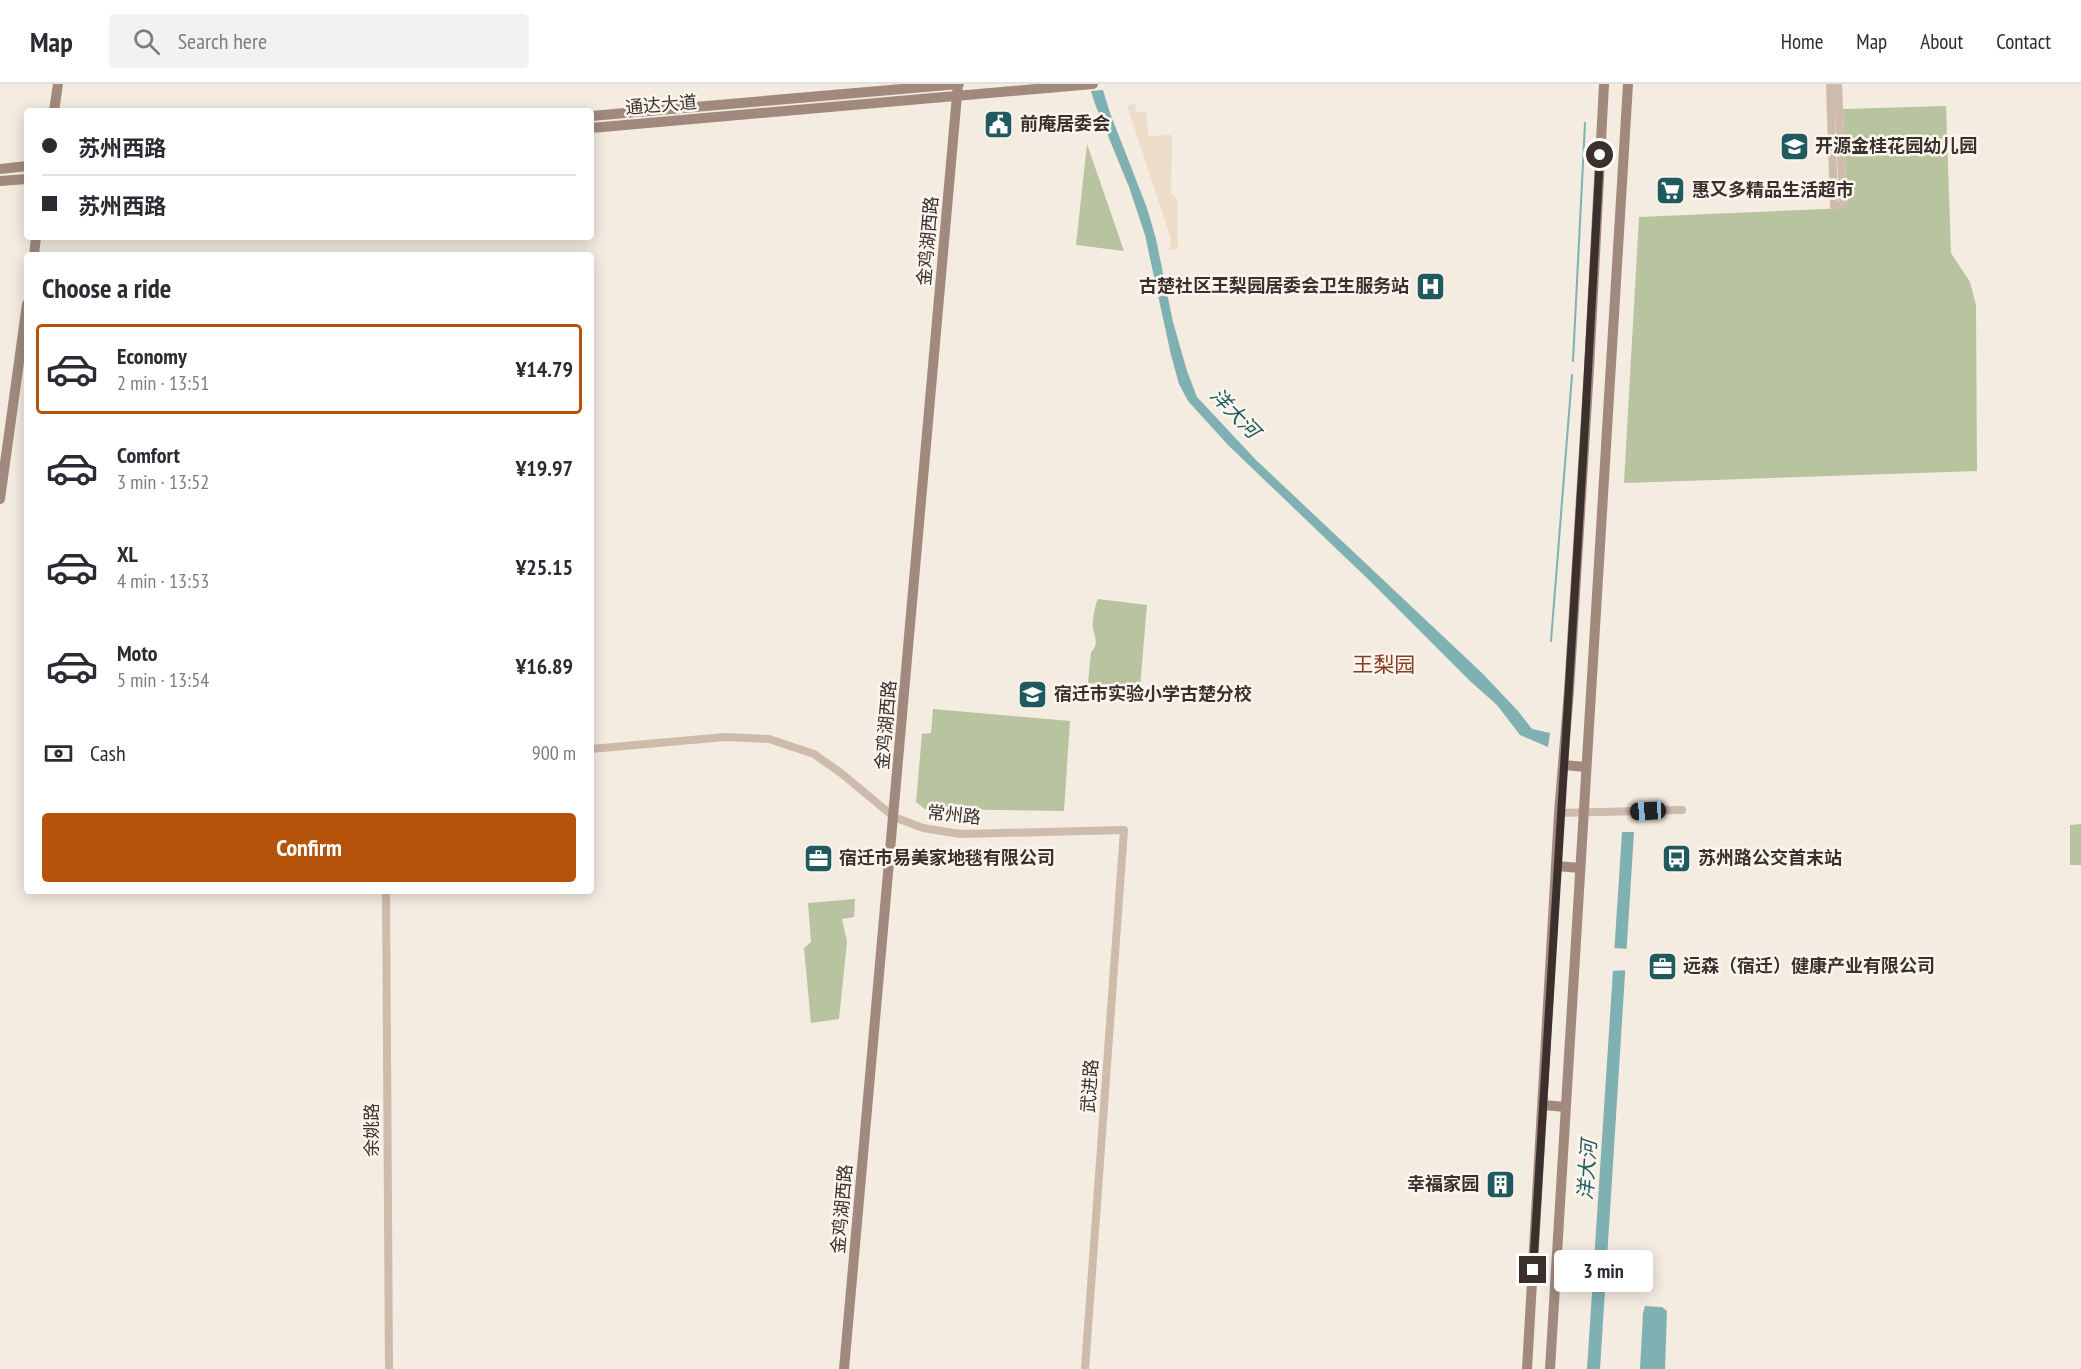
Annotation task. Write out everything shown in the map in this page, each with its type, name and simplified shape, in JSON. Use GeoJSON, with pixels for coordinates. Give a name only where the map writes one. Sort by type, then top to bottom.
{"type":"FeatureCollection","features":[{"type":"Feature","properties":{"kind":"main road"},"geometry":{"type":"LineString","coordinates":[[54,108],[58,84]]}},
{"type":"Feature","properties":{"kind":"main road","name":"通达大道"},"geometry":{"type":"LineString","coordinates":[[594,116],[958,88],[1093,84]]}},
{"type":"Feature","properties":{"kind":"main road"},"geometry":{"type":"LineString","coordinates":[[1527,1369],[1559,813],[1589,369],[1604,84]]}},
{"type":"Feature","properties":{"kind":"main road"},"geometry":{"type":"LineString","coordinates":[[1550,1369],[1628,84]]}},
{"type":"Feature","properties":{"kind":"main road","name":"通达大道"},"geometry":{"type":"LineString","coordinates":[[594,128],[958,88]]}},
{"type":"Feature","properties":{"kind":"main road","name":"金鸡湖西路"},"geometry":{"type":"LineString","coordinates":[[844,1369],[958,88]]}},
{"type":"Feature","properties":{"kind":"main road"},"geometry":{"type":"LineString","coordinates":[[0,168],[24,166]]}},
{"type":"Feature","properties":{"kind":"main road"},"geometry":{"type":"LineString","coordinates":[[0,181],[24,179]]}},
{"type":"Feature","properties":{"kind":"main road"},"geometry":{"type":"LineString","coordinates":[[0,499],[24,326]]}},
{"type":"Feature","properties":{"kind":"main road"},"geometry":{"type":"LineString","coordinates":[[1563,765],[1586,767]]}},
{"type":"Feature","properties":{"kind":"main road"},"geometry":{"type":"LineString","coordinates":[[1557,866],[1580,868]]}},
{"type":"Feature","properties":{"kind":"main road"},"geometry":{"type":"LineString","coordinates":[[1543,1105],[1566,1107]]}},
{"type":"Feature","properties":{"kind":"street"},"geometry":{"type":"LineString","coordinates":[[1830,84],[1835,108]]}},
{"type":"Feature","properties":{"kind":"street"},"geometry":{"type":"LineString","coordinates":[[1836,136],[1834,206],[1843,206],[1836,136],[1835,108],[1838,84]]}},
{"type":"Feature","properties":{"kind":"street","name":"常州路"},"geometry":{"type":"LineString","coordinates":[[594,749],[725,737],[769,739],[814,754],[894,817],[923,828],[960,834],[1124,830]]}},
{"type":"Feature","properties":{"kind":"street"},"geometry":{"type":"LineString","coordinates":[[1559,813],[1682,810]]}},
{"type":"Feature","properties":{"kind":"street","name":"武进路"},"geometry":{"type":"LineString","coordinates":[[1085,1369],[1124,830]]}},
{"type":"Feature","properties":{"kind":"street","name":"余姚路"},"geometry":{"type":"LineString","coordinates":[[386,894],[389,1369]]}},
{"type":"Feature","properties":{"kind":"green space"},"geometry":{"type":"Polygon","coordinates":[[[1946,106],[1951,253],[1970,282],[1976,305],[1977,471],[1624,483],[1639,217],[1847,208],[1843,109],[1946,106]]]}},
{"type":"Feature","properties":{"kind":"green space"},"geometry":{"type":"Polygon","coordinates":[[[1087,144],[1124,251],[1076,245],[1087,144]]]}},
{"type":"Feature","properties":{"kind":"green space"},"geometry":{"type":"Polygon","coordinates":[[[1098,599],[1147,605],[1140,687],[1088,683],[1091,652],[1096,644],[1093,622],[1098,599]]]}},
{"type":"Feature","properties":{"kind":"green space"},"geometry":{"type":"Polygon","coordinates":[[[933,709],[1070,721],[1064,811],[925,809],[916,802],[922,734],[931,733],[933,709]]]}},
{"type":"Feature","properties":{"kind":"green space"},"geometry":{"type":"Polygon","coordinates":[[[2081,824],[2081,865],[2070,865],[2070,825],[2081,824]]]}},
{"type":"Feature","properties":{"kind":"green space"},"geometry":{"type":"Polygon","coordinates":[[[855,899],[854,917],[842,919],[847,942],[839,1019],[811,1023],[804,948],[811,942],[808,903],[855,899]]]}},
{"type":"Feature","properties":{"kind":"shaded area"},"geometry":{"type":"Polygon","coordinates":[[[1135,104],[1136,112],[1146,112],[1148,136],[1172,135],[1171,194],[1177,199],[1178,249],[1169,250],[1171,239],[1127,105],[1135,104]]]}},
{"type":"Feature","properties":{"kind":"water"},"geometry":{"type":"Polygon","coordinates":[[[1103,90],[1147,208],[1156,239],[1173,322],[1197,397],[1256,460],[1482,673],[1532,729],[1550,733],[1548,747],[1520,735],[1497,705],[1228,445],[1188,401],[1179,384],[1171,355],[1145,235],[1129,187],[1091,91],[1103,90]]]}},
{"type":"Feature","properties":{"kind":"water"},"geometry":{"type":"Polygon","coordinates":[[[1622,832],[1634,832],[1600,1369],[1587,1369],[1622,832]]]}},
{"type":"Feature","properties":{"kind":"water"},"geometry":{"type":"Polygon","coordinates":[[[1645,1306],[1662,1307],[1667,1311],[1665,1369],[1640,1369],[1645,1306]]]}},
{"type":"Feature","properties":{"kind":"pier"},"geometry":{"type":"Polygon","coordinates":[[[1612,948],[1631,949],[1630,970],[1611,971],[1612,948]]]}},
{"type":"Feature","properties":{"kind":"waterway"},"geometry":{"type":"LineString","coordinates":[[1573,361],[1585,123]]}},
{"type":"Feature","properties":{"kind":"waterway"},"geometry":{"type":"LineString","coordinates":[[1551,641],[1572,375]]}},
{"type":"Feature","properties":{"kind":"place","name":"前庵居委会"},"geometry":{"type":"Point","coordinates":[999,124]}},
{"type":"Feature","properties":{"kind":"place","name":"开源金桂花园幼儿园"},"geometry":{"type":"Point","coordinates":[1794,146]}},
{"type":"Feature","properties":{"kind":"place","name":"惠又多精品生活超市"},"geometry":{"type":"Point","coordinates":[1671,190]}},
{"type":"Feature","properties":{"kind":"place","name":"古楚社区王梨园居委会卫生服务站"},"geometry":{"type":"Point","coordinates":[1430,286]}},
{"type":"Feature","properties":{"kind":"place","name":"宿迁市实验小学古楚分校"},"geometry":{"type":"Point","coordinates":[1033,694]}},
{"type":"Feature","properties":{"kind":"place","name":"宿迁市易美家地毯有限公司"},"geometry":{"type":"Point","coordinates":[818,858]}},
{"type":"Feature","properties":{"kind":"place","name":"苏州路公交首末站"},"geometry":{"type":"Point","coordinates":[1677,858]}},
{"type":"Feature","properties":{"kind":"place","name":"远森（宿迁）健康产业有限公司"},"geometry":{"type":"Point","coordinates":[1662,966]}},
{"type":"Feature","properties":{"kind":"place","name":"幸福家园"},"geometry":{"type":"Point","coordinates":[1500,1184]}},
{"type":"Feature","properties":{"kind":"district","name":"王梨园"},"geometry":{"type":"Point","coordinates":[1384,665]}},
{"type":"Feature","properties":{"kind":"route"},"geometry":{"type":"LineString","coordinates":[[1533,1270],[1559,813],[1589,369],[1600,155]]}},
{"type":"Feature","properties":{"kind":"water label","name":"洋大河"},"geometry":{"type":"Point","coordinates":[1235,413]}},
{"type":"Feature","properties":{"kind":"water label","name":"洋大河"},"geometry":{"type":"Point","coordinates":[1587,1170]}}]}
